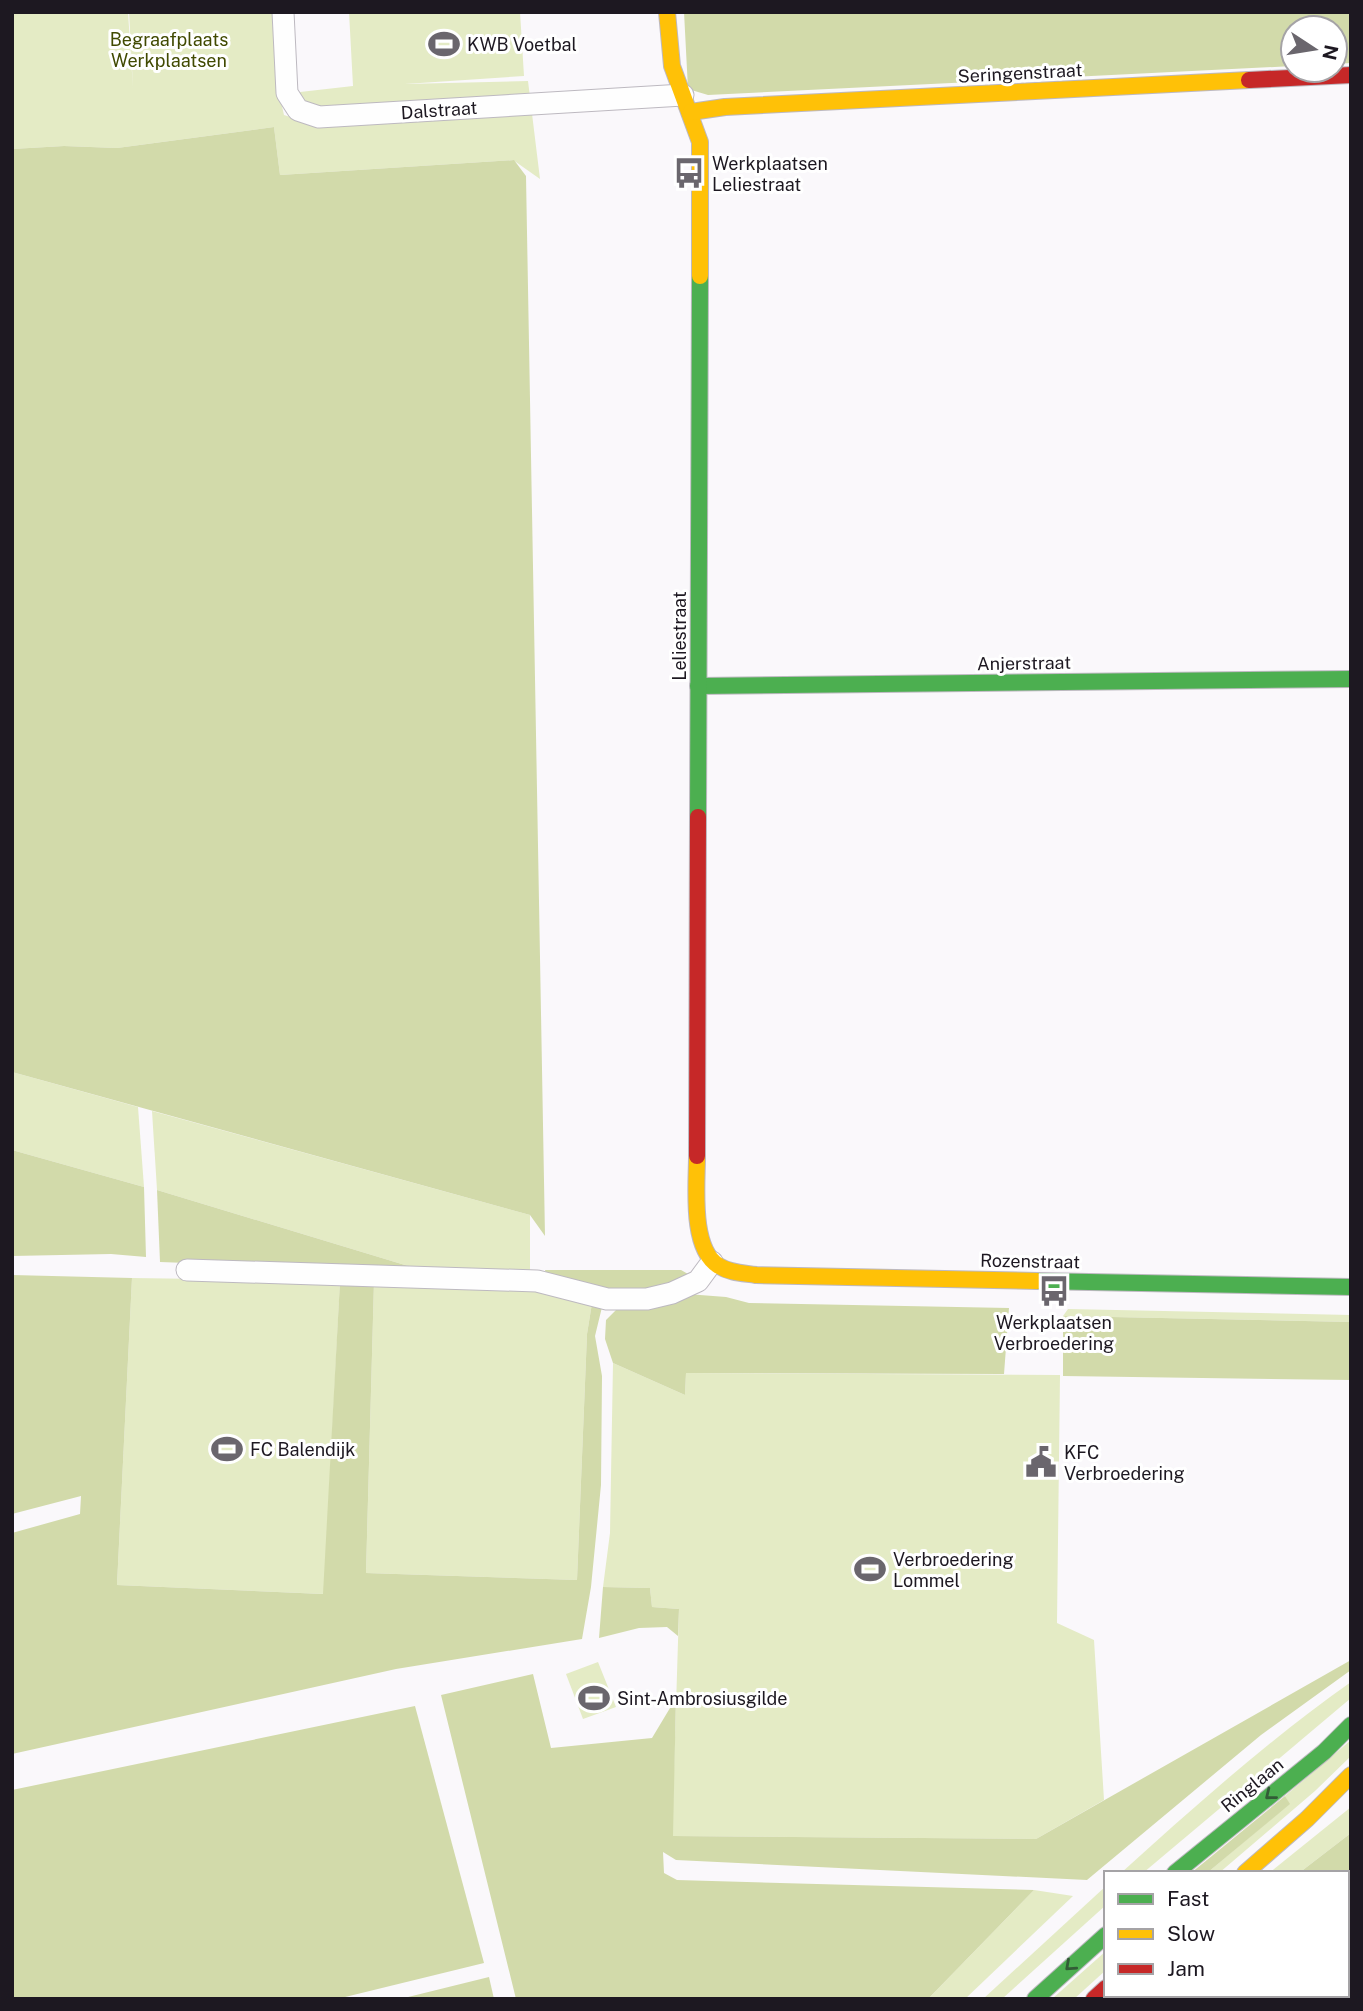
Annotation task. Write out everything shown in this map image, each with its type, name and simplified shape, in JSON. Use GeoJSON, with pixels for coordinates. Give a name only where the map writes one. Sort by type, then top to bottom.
{"type":"FeatureCollection","features":[{"type":"Feature","properties":{"kind":"street","name":"Dalstraat"},"geometry":{"type":"LineString","coordinates":[[283,12],[287,93],[298,110],[307,115],[352,116],[687,103]]}},
{"type":"Feature","properties":{"kind":"street","name":"Leliestraat"},"geometry":{"type":"LineString","coordinates":[[667,12],[669,50],[674,76],[698,128],[700,142],[697,1210],[701,1243],[712,1262]]}},
{"type":"Feature","properties":{"kind":"street","name":"Seringenstraat"},"geometry":{"type":"LineString","coordinates":[[687,103],[725,107],[1351,75]]}},
{"type":"Feature","properties":{"kind":"street","name":"Anjerstraat"},"geometry":{"type":"LineString","coordinates":[[698,685],[1351,679]]}},
{"type":"Feature","properties":{"kind":"street"},"geometry":{"type":"LineString","coordinates":[[187,1270],[537,1281],[607,1299],[647,1299],[672,1293],[698,1281],[712,1262]]}},
{"type":"Feature","properties":{"kind":"street","name":"Rozenstraat"},"geometry":{"type":"LineString","coordinates":[[712,1262],[725,1271],[756,1275],[1351,1287]]}},
{"type":"Feature","properties":{"kind":"street","name":"Ringlaan"},"geometry":{"type":"LineString","coordinates":[[1177,1871],[1324,1752],[1351,1725]]}},
{"type":"Feature","properties":{"kind":"street"},"geometry":{"type":"LineString","coordinates":[[1247,1871],[1307,1819],[1351,1775]]}},
{"type":"Feature","properties":{"kind":"street"},"geometry":{"type":"LineString","coordinates":[[1035,1999],[1104,1937]]}},
{"type":"Feature","properties":{"kind":"green space","name":"Begraafplaats Werkplaatsen"},"geometry":{"type":"Polygon","coordinates":[[[12,12],[128,12],[133,88],[129,12],[272,12],[276,80],[284,115],[303,121],[300,92],[353,86],[349,12],[520,12],[524,76],[405,84],[528,81],[540,179],[513,160],[280,175],[274,127],[117,148],[64,146],[12,149],[12,12]]]}},
{"type":"Feature","properties":{"kind":"green space"},"geometry":{"type":"Polygon","coordinates":[[[684,12],[1351,12],[1351,63],[1349,14],[1279,14],[1279,67],[708,95],[688,89],[684,12]]]}},
{"type":"Feature","properties":{"kind":"green space"},"geometry":{"type":"Polygon","coordinates":[[[274,127],[280,175],[514,160],[526,176],[545,1236],[530,1215],[12,1072],[12,149],[64,146],[117,148],[274,127]]]}},
{"type":"Feature","properties":{"kind":"green space"},"geometry":{"type":"Polygon","coordinates":[[[12,1072],[138,1107],[144,1187],[12,1150],[12,1072]]]}},
{"type":"Feature","properties":{"kind":"green space"},"geometry":{"type":"Polygon","coordinates":[[[152,1111],[530,1215],[530,1276],[428,1272],[157,1190],[152,1111]]]}},
{"type":"Feature","properties":{"kind":"green space"},"geometry":{"type":"Polygon","coordinates":[[[12,1150],[144,1187],[146,1257],[111,1254],[12,1256],[12,1150]]]}},
{"type":"Feature","properties":{"kind":"green space"},"geometry":{"type":"Polygon","coordinates":[[[157,1190],[428,1272],[160,1262],[157,1190]]]}},
{"type":"Feature","properties":{"kind":"green space"},"geometry":{"type":"Polygon","coordinates":[[[545,1270],[681,1270],[688,1274],[687,1278],[648,1294],[603,1291],[547,1279],[545,1270]]]}},
{"type":"Feature","properties":{"kind":"green space"},"geometry":{"type":"Polygon","coordinates":[[[12,1275],[132,1278],[117,1585],[323,1594],[340,1281],[374,1282],[366,1573],[577,1580],[587,1334],[593,1297],[603,1303],[595,1336],[602,1376],[601,1485],[591,1587],[582,1639],[396,1669],[12,1754],[12,1533],[80,1514],[81,1496],[12,1514],[12,1275]]]}},
{"type":"Feature","properties":{"kind":"green space","name":"FC Balendijk"},"geometry":{"type":"Polygon","coordinates":[[[132,1278],[340,1281],[324,1594],[117,1585],[132,1278]]]}},
{"type":"Feature","properties":{"kind":"green space"},"geometry":{"type":"Polygon","coordinates":[[[374,1282],[540,1287],[593,1297],[587,1334],[577,1580],[366,1573],[374,1282]]]}},
{"type":"Feature","properties":{"kind":"green space"},"geometry":{"type":"Polygon","coordinates":[[[687,1294],[726,1297],[749,1303],[1009,1308],[1004,1374],[686,1373],[685,1395],[613,1363],[605,1339],[606,1320],[621,1305],[687,1294]]]}},
{"type":"Feature","properties":{"kind":"green space"},"geometry":{"type":"Polygon","coordinates":[[[1068,1309],[1351,1315],[1351,1322],[1063,1316],[1068,1309]]]}},
{"type":"Feature","properties":{"kind":"green space"},"geometry":{"type":"Polygon","coordinates":[[[1063,1316],[1351,1322],[1351,1380],[1063,1376],[1063,1316]]]}},
{"type":"Feature","properties":{"kind":"green space","name":"Verbroedering Lommel"},"geometry":{"type":"Polygon","coordinates":[[[613,1363],[685,1395],[686,1373],[1060,1375],[1057,1623],[1094,1640],[1104,1800],[1036,1839],[672,1836],[679,1609],[652,1607],[650,1588],[603,1587],[610,1533],[613,1363]]]}},
{"type":"Feature","properties":{"kind":"green space"},"geometry":{"type":"Polygon","coordinates":[[[603,1587],[650,1588],[652,1607],[679,1609],[678,1636],[667,1627],[639,1628],[599,1638],[603,1587]]]}},
{"type":"Feature","properties":{"kind":"green space"},"geometry":{"type":"Polygon","coordinates":[[[1351,1660],[1351,1670],[1261,1735],[1087,1880],[676,1860],[663,1852],[664,1873],[677,1880],[1034,1890],[928,1999],[516,1999],[441,1695],[533,1674],[551,1748],[652,1738],[676,1698],[673,1836],[1036,1839],[1351,1660]]]}},
{"type":"Feature","properties":{"kind":"green space","name":"Sint-Ambrosiusgilde"},"geometry":{"type":"Polygon","coordinates":[[[598,1662],[616,1707],[583,1719],[566,1674],[598,1662]]]}},
{"type":"Feature","properties":{"kind":"green space"},"geometry":{"type":"Polygon","coordinates":[[[1351,1682],[1351,1698],[1145,1871],[1123,1871],[1205,1798],[1351,1682]]]}},
{"type":"Feature","properties":{"kind":"green space"},"geometry":{"type":"Polygon","coordinates":[[[415,1706],[484,1963],[337,1999],[12,1999],[12,1790],[415,1706]]]}},
{"type":"Feature","properties":{"kind":"green space"},"geometry":{"type":"Polygon","coordinates":[[[1351,1740],[1351,1756],[1315,1791],[1221,1871],[1209,1871],[1289,1804],[1285,1796],[1351,1740]]]}},
{"type":"Feature","properties":{"kind":"green space"},"geometry":{"type":"Polygon","coordinates":[[[1285,1796],[1290,1804],[1209,1871],[1193,1871],[1285,1796]]]}},
{"type":"Feature","properties":{"kind":"green space"},"geometry":{"type":"Polygon","coordinates":[[[1351,1807],[1351,1833],[1302,1871],[1271,1871],[1351,1807]]]}},
{"type":"Feature","properties":{"kind":"green space"},"geometry":{"type":"Polygon","coordinates":[[[1351,1833],[1351,1999],[1147,1999],[1349,1997],[1349,1871],[1302,1871],[1351,1833]]]}},
{"type":"Feature","properties":{"kind":"green space"},"geometry":{"type":"Polygon","coordinates":[[[1104,1888],[1104,1907],[1002,1999],[983,1999],[1104,1888]]]}},
{"type":"Feature","properties":{"kind":"green space"},"geometry":{"type":"Polygon","coordinates":[[[1034,1890],[1073,1896],[965,1999],[928,1999],[1034,1890]]]}},
{"type":"Feature","properties":{"kind":"green space"},"geometry":{"type":"Polygon","coordinates":[[[1104,1953],[1104,1972],[1074,1999],[1052,1999],[1104,1953]]]}},
{"type":"Feature","properties":{"kind":"green space"},"geometry":{"type":"Polygon","coordinates":[[[489,1977],[494,1999],[400,1999],[489,1977]]]}},
{"type":"Feature","properties":{"kind":"traffic: fast"},"geometry":{"type":"LineString","coordinates":[[698,817],[700,276]]}},
{"type":"Feature","properties":{"kind":"traffic: fast"},"geometry":{"type":"LineString","coordinates":[[698,686],[1351,679]]}},
{"type":"Feature","properties":{"kind":"traffic: fast"},"geometry":{"type":"LineString","coordinates":[[1037,1281],[1351,1287]]}},
{"type":"Feature","properties":{"kind":"traffic: fast"},"geometry":{"type":"LineString","coordinates":[[1177,1871],[1324,1752],[1351,1725]]}},
{"type":"Feature","properties":{"kind":"traffic: fast"},"geometry":{"type":"LineString","coordinates":[[1035,1999],[1104,1937]]}},
{"type":"Feature","properties":{"kind":"traffic: slow"},"geometry":{"type":"LineString","coordinates":[[667,12],[672,66],[700,142],[700,276]]}},
{"type":"Feature","properties":{"kind":"traffic: slow"},"geometry":{"type":"LineString","coordinates":[[691,112],[725,107],[1249,80]]}},
{"type":"Feature","properties":{"kind":"traffic: slow"},"geometry":{"type":"LineString","coordinates":[[697,1156],[697,1216],[703,1246],[710,1258],[728,1270],[756,1275],[1037,1281]]}},
{"type":"Feature","properties":{"kind":"traffic: slow"},"geometry":{"type":"LineString","coordinates":[[1247,1871],[1307,1819],[1351,1775]]}},
{"type":"Feature","properties":{"kind":"traffic: jam"},"geometry":{"type":"LineString","coordinates":[[1249,80],[1351,75]]}},
{"type":"Feature","properties":{"kind":"traffic: jam"},"geometry":{"type":"LineString","coordinates":[[697,1156],[698,817]]}},
{"type":"Feature","properties":{"kind":"traffic: jam"},"geometry":{"type":"LineString","coordinates":[[1094,1999],[1104,1990]]}},
{"type":"Feature","properties":{"kind":"place","name":"KWB Voetbal"},"geometry":{"type":"Point","coordinates":[444,44]}},
{"type":"Feature","properties":{"kind":"place","name":"Werkplaatsen Leliestraat"},"geometry":{"type":"Point","coordinates":[689,173]}},
{"type":"Feature","properties":{"kind":"place","name":"Werkplaatsen Verbroedering"},"geometry":{"type":"Point","coordinates":[1054,1291]}},
{"type":"Feature","properties":{"kind":"place","name":"FC Balendijk"},"geometry":{"type":"Point","coordinates":[227,1449]}},
{"type":"Feature","properties":{"kind":"place","name":"KFC Verbroedering"},"geometry":{"type":"Point","coordinates":[1041,1462]}},
{"type":"Feature","properties":{"kind":"place","name":"Verbroedering Lommel"},"geometry":{"type":"Point","coordinates":[870,1569]}},
{"type":"Feature","properties":{"kind":"place","name":"Sint-Ambrosiusgilde"},"geometry":{"type":"Point","coordinates":[594,1698]}}]}
